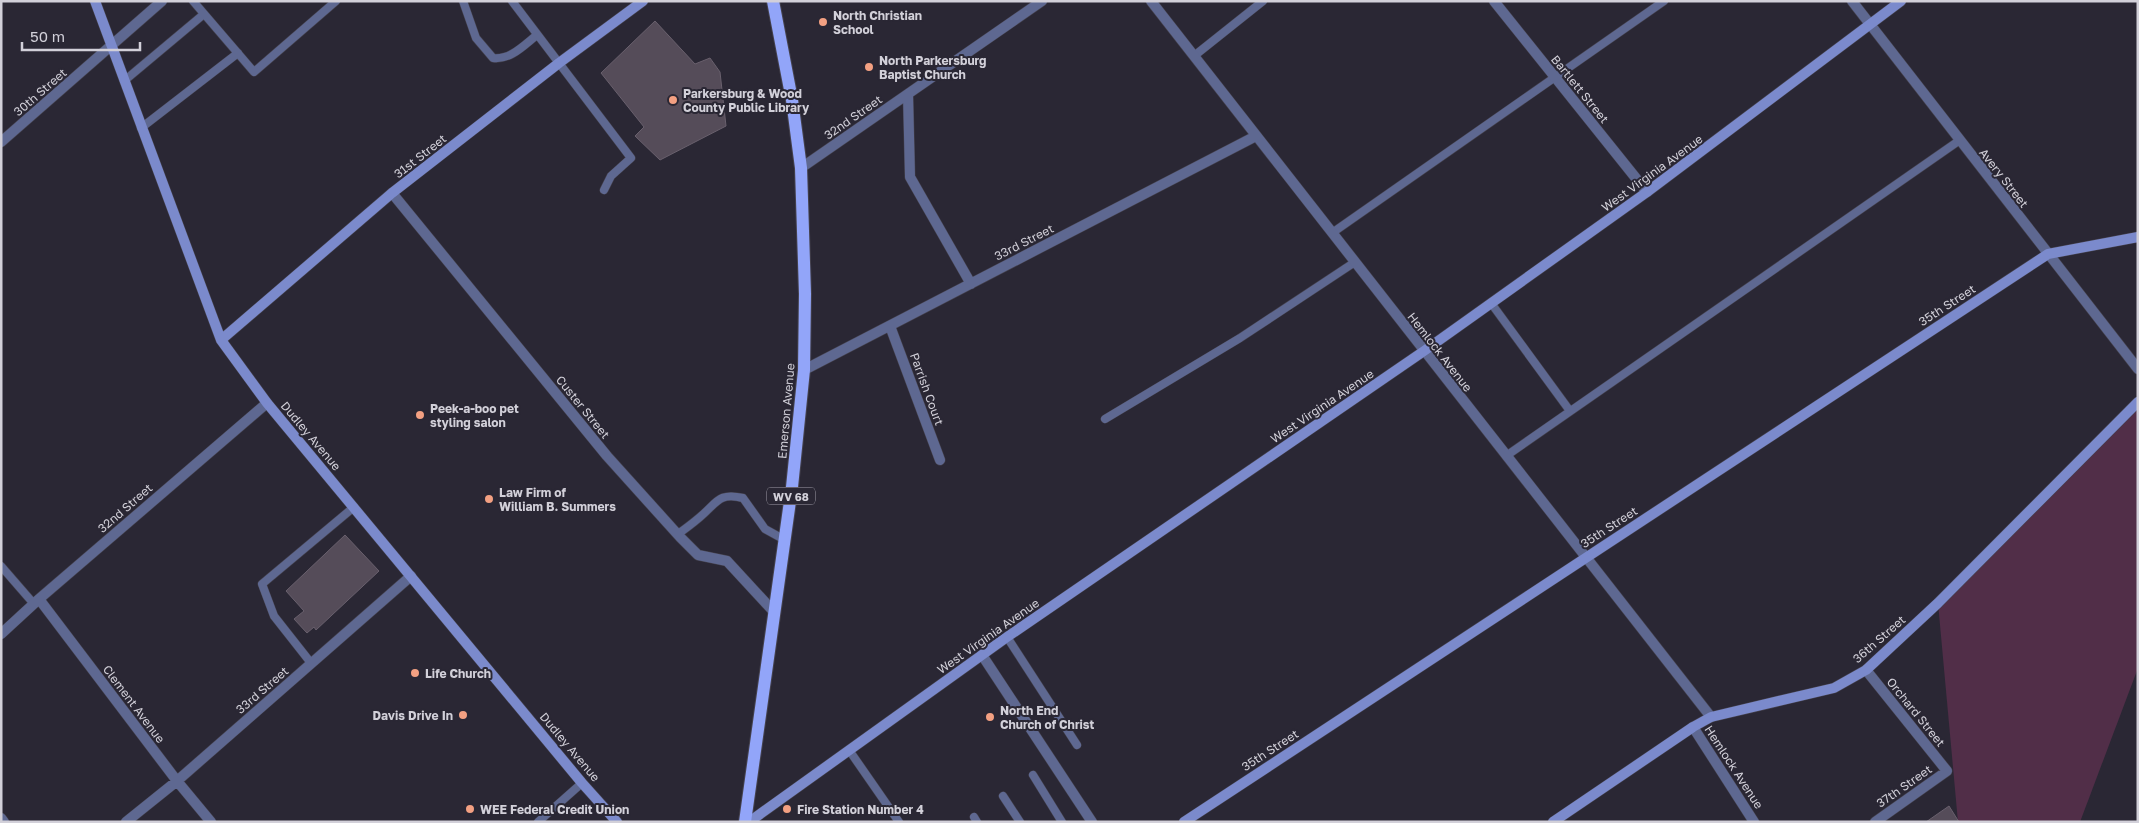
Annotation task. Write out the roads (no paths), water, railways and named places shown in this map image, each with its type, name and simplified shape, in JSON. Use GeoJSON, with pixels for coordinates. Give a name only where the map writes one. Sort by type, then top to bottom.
{"type":"FeatureCollection","features":[{"type":"Feature","properties":{"kind":"main road","name":"Emerson Avenue"},"geometry":{"type":"LineString","coordinates":[[747,822],[792,488],[804,370],[805,294],[801,168],[792,100],[772,1]]}},
{"type":"Feature","properties":{"kind":"street","name":"Dudley Avenue"},"geometry":{"type":"LineString","coordinates":[[95,1],[221,340],[267,404],[412,576],[582,783],[617,822]]}},
{"type":"Feature","properties":{"kind":"street","name":"30th Street"},"geometry":{"type":"LineString","coordinates":[[3,135],[111,47],[162,1]]}},
{"type":"Feature","properties":{"kind":"street","name":"31st Street"},"geometry":{"type":"LineString","coordinates":[[221,340],[392,193],[642,1]]}},
{"type":"Feature","properties":{"kind":"street","name":"32nd Street"},"geometry":{"type":"LineString","coordinates":[[801,168],[1042,1]]}},
{"type":"Feature","properties":{"kind":"street","name":"Hemlock Avenue"},"geometry":{"type":"LineString","coordinates":[[1150,1],[1711,717]]}},
{"type":"Feature","properties":{"kind":"street","name":"Bartlett Street"},"geometry":{"type":"LineString","coordinates":[[1494,1],[1647,192]]}},
{"type":"Feature","properties":{"kind":"street","name":"Avery Street"},"geometry":{"type":"LineString","coordinates":[[1852,1],[2138,369]]}},
{"type":"Feature","properties":{"kind":"street","name":"West Virginia Avenue"},"geometry":{"type":"LineString","coordinates":[[747,822],[1007,637],[1424,351],[1647,192],[1901,1]]}},
{"type":"Feature","properties":{"kind":"street"},"geometry":{"type":"LineString","coordinates":[[908,94],[910,177],[971,284]]}},
{"type":"Feature","properties":{"kind":"street","name":"33rd Street"},"geometry":{"type":"LineString","coordinates":[[804,370],[1256,136]]}},
{"type":"Feature","properties":{"kind":"street","name":"Custer Street"},"geometry":{"type":"LineString","coordinates":[[392,193],[607,456],[678,534],[698,555],[726,561],[774,612]]}},
{"type":"Feature","properties":{"kind":"street"},"geometry":{"type":"LineString","coordinates":[[2048,254],[2138,237]]}},
{"type":"Feature","properties":{"kind":"street","name":"35th Street"},"geometry":{"type":"LineString","coordinates":[[1184,822],[2048,254]]}},
{"type":"Feature","properties":{"kind":"street","name":"Parrish Court"},"geometry":{"type":"LineString","coordinates":[[890,326],[940,460]]}},
{"type":"Feature","properties":{"kind":"street","name":"36th Street"},"geometry":{"type":"LineString","coordinates":[[1553,822],[1693,727],[1711,717],[1834,688],[1866,670],[1938,603],[2138,402]]}},
{"type":"Feature","properties":{"kind":"street","name":"32nd Street"},"geometry":{"type":"LineString","coordinates":[[1,634],[36,601],[267,404]]}},
{"type":"Feature","properties":{"kind":"street","name":"33rd Street"},"geometry":{"type":"LineString","coordinates":[[126,822],[177,781],[412,576]]}},
{"type":"Feature","properties":{"kind":"street","name":"Clement Avenue"},"geometry":{"type":"LineString","coordinates":[[36,601],[211,822]]}},
{"type":"Feature","properties":{"kind":"street"},"geometry":{"type":"LineString","coordinates":[[982,655],[1092,822]]}},
{"type":"Feature","properties":{"kind":"street","name":"Orchard Street"},"geometry":{"type":"LineString","coordinates":[[1866,670],[1948,770]]}},
{"type":"Feature","properties":{"kind":"street","name":"Hemlock Avenue"},"geometry":{"type":"LineString","coordinates":[[1693,727],[1754,822]]}},
{"type":"Feature","properties":{"kind":"street","name":"37th Street"},"geometry":{"type":"LineString","coordinates":[[1875,822],[1948,770]]}},
{"type":"Feature","properties":{"kind":"street"},"geometry":{"type":"LineString","coordinates":[[1,818],[4,822]]}},
{"type":"Feature","properties":{"kind":"lane"},"geometry":{"type":"LineString","coordinates":[[193,1],[254,72],[336,1]]}},
{"type":"Feature","properties":{"kind":"lane"},"geometry":{"type":"LineString","coordinates":[[463,1],[476,38],[493,58],[501,59],[512,55],[538,34]]}},
{"type":"Feature","properties":{"kind":"lane"},"geometry":{"type":"LineString","coordinates":[[512,1],[631,158],[611,176],[604,190]]}},
{"type":"Feature","properties":{"kind":"lane"},"geometry":{"type":"LineString","coordinates":[[1194,56],[1263,1]]}},
{"type":"Feature","properties":{"kind":"lane"},"geometry":{"type":"LineString","coordinates":[[1332,233],[1664,1]]}},
{"type":"Feature","properties":{"kind":"lane"},"geometry":{"type":"LineString","coordinates":[[124,81],[204,14]]}},
{"type":"Feature","properties":{"kind":"lane"},"geometry":{"type":"LineString","coordinates":[[141,128],[238,53]]}},
{"type":"Feature","properties":{"kind":"lane"},"geometry":{"type":"LineString","coordinates":[[1506,456],[1960,140]]}},
{"type":"Feature","properties":{"kind":"lane"},"geometry":{"type":"LineString","coordinates":[[1104,418],[1240,338],[1355,262]]}},
{"type":"Feature","properties":{"kind":"lane"},"geometry":{"type":"LineString","coordinates":[[1491,303],[1570,412]]}},
{"type":"Feature","properties":{"kind":"lane"},"geometry":{"type":"LineString","coordinates":[[678,534],[701,517],[718,498],[731,495],[743,498],[766,529],[784,540]]}},
{"type":"Feature","properties":{"kind":"lane"},"geometry":{"type":"LineString","coordinates":[[312,663],[274,616],[262,584],[354,507]]}},
{"type":"Feature","properties":{"kind":"lane"},"geometry":{"type":"LineString","coordinates":[[1,566],[36,601]]}},
{"type":"Feature","properties":{"kind":"lane"},"geometry":{"type":"LineString","coordinates":[[1007,637],[1078,745]]}},
{"type":"Feature","properties":{"kind":"lane"},"geometry":{"type":"LineString","coordinates":[[849,750],[899,822]]}},
{"type":"Feature","properties":{"kind":"lane"},"geometry":{"type":"LineString","coordinates":[[1033,775],[1062,822]]}},
{"type":"Feature","properties":{"kind":"lane"},"geometry":{"type":"LineString","coordinates":[[538,822],[582,783]]}},
{"type":"Feature","properties":{"kind":"lane"},"geometry":{"type":"LineString","coordinates":[[1003,796],[1020,822]]}},
{"type":"Feature","properties":{"kind":"place","name":"North Christian School"},"geometry":{"type":"Point","coordinates":[823,22]}},
{"type":"Feature","properties":{"kind":"place","name":"North Parkersburg Baptist Church"},"geometry":{"type":"Point","coordinates":[869,67]}},
{"type":"Feature","properties":{"kind":"place","name":"Parkersburg & Wood County Public Library"},"geometry":{"type":"Point","coordinates":[673,100]}},
{"type":"Feature","properties":{"kind":"place","name":"Peek-a-boo pet styling salon"},"geometry":{"type":"Point","coordinates":[420,415]}},
{"type":"Feature","properties":{"kind":"place","name":"Law Firm of William B. Summers"},"geometry":{"type":"Point","coordinates":[489,499]}},
{"type":"Feature","properties":{"kind":"place","name":"Life Church"},"geometry":{"type":"Point","coordinates":[415,673]}},
{"type":"Feature","properties":{"kind":"place","name":"Davis Drive In"},"geometry":{"type":"Point","coordinates":[463,715]}},
{"type":"Feature","properties":{"kind":"place","name":"North End Church of Christ"},"geometry":{"type":"Point","coordinates":[990,717]}},
{"type":"Feature","properties":{"kind":"place","name":"WEE Federal Credit Union"},"geometry":{"type":"Point","coordinates":[470,809]}},
{"type":"Feature","properties":{"kind":"place","name":"Fire Station Number 4"},"geometry":{"type":"Point","coordinates":[787,809]}}]}
